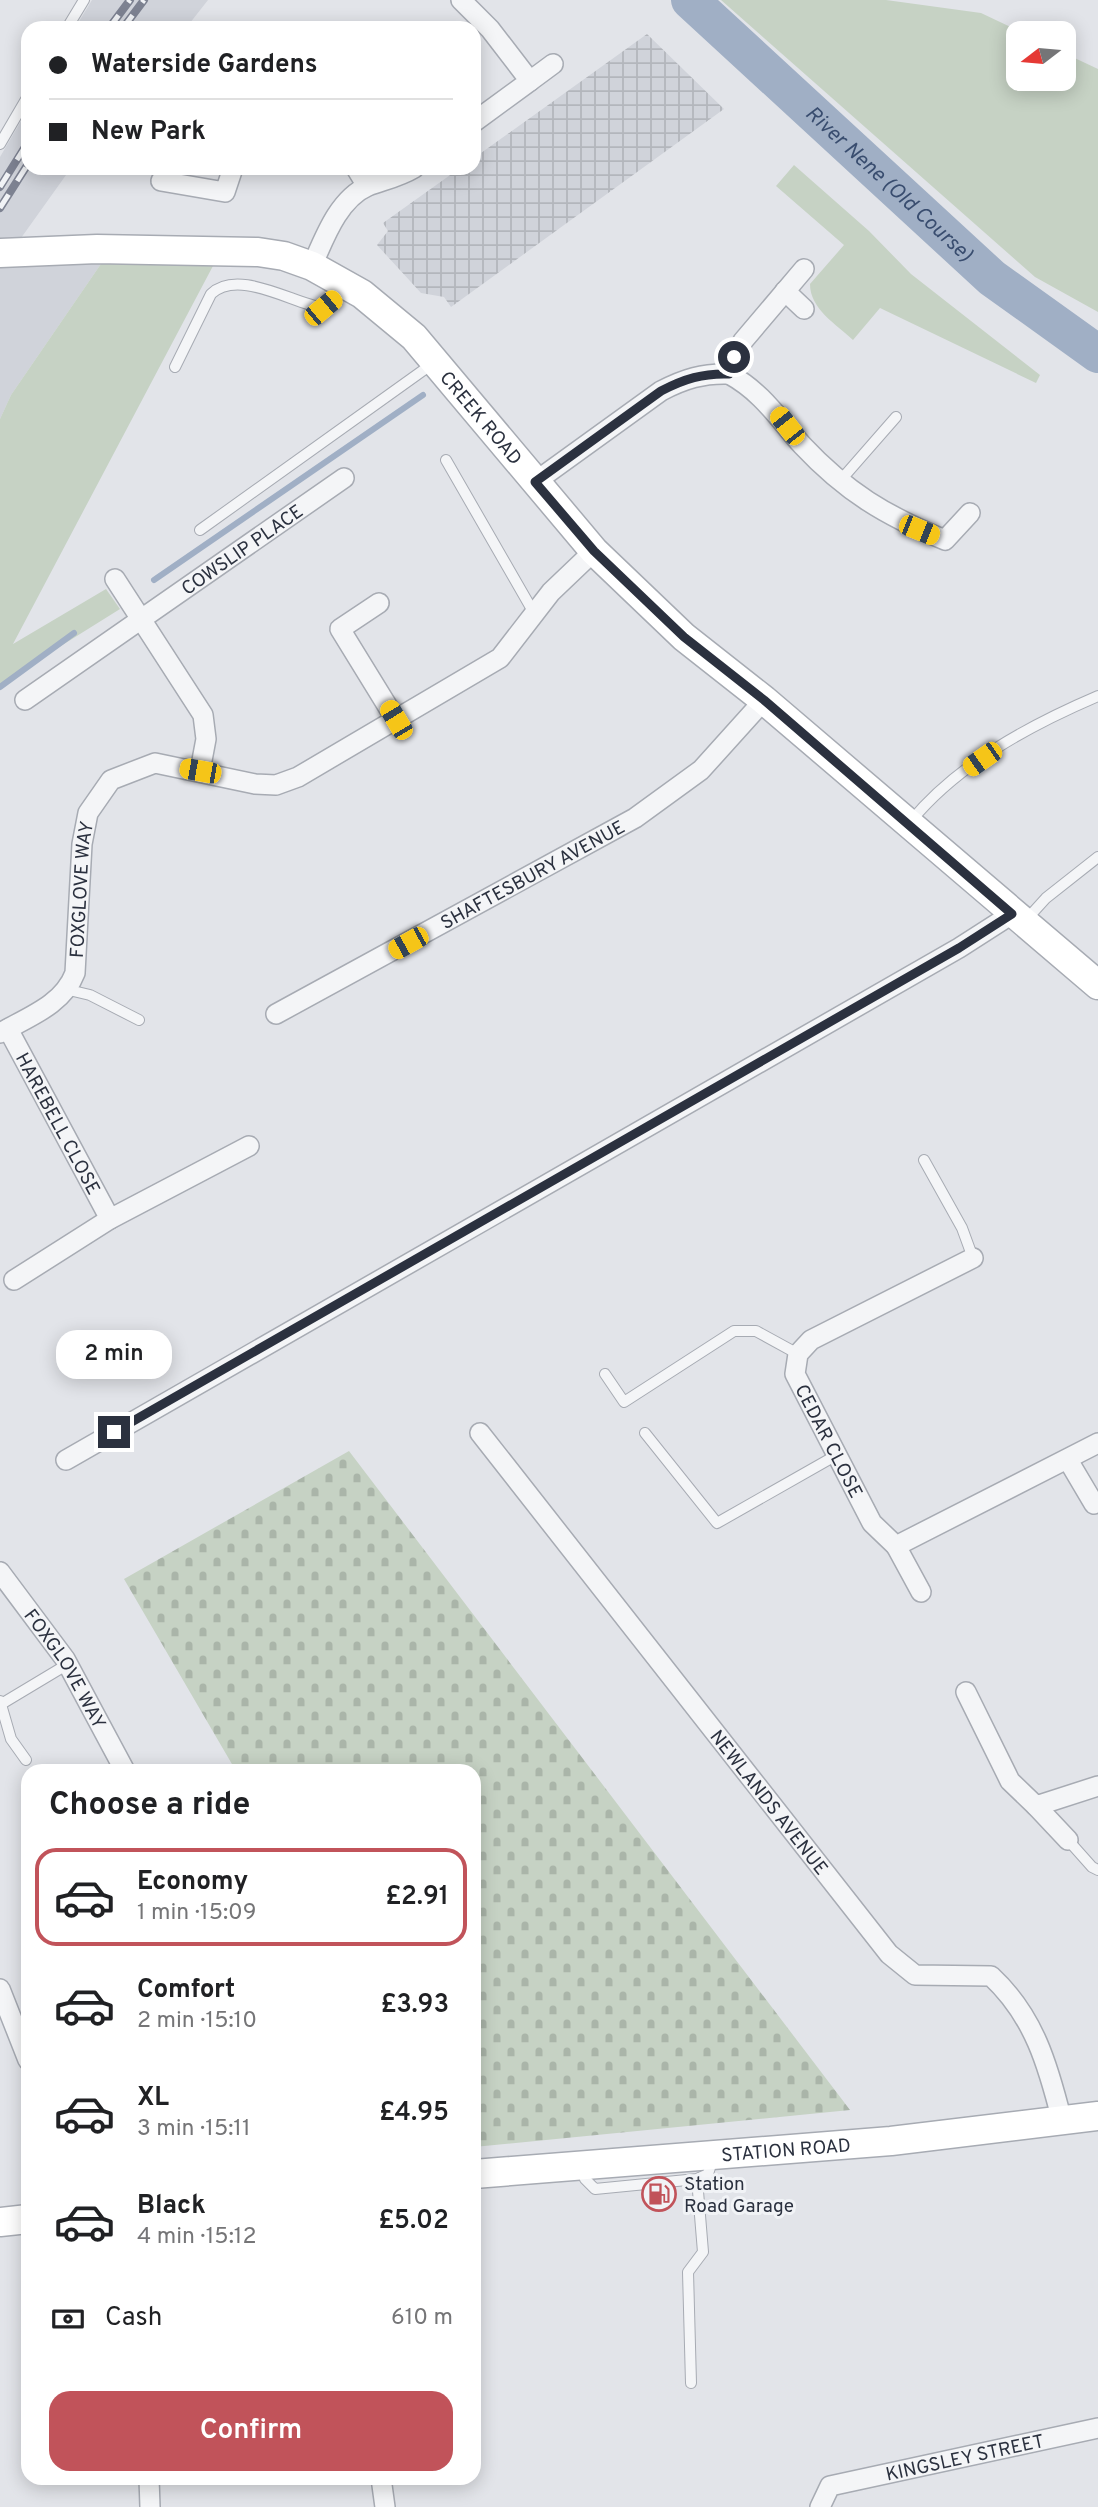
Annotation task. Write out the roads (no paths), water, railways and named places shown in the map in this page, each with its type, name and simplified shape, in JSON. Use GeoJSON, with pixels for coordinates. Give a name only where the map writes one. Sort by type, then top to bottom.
{"type":"FeatureCollection","features":[{"type":"Feature","properties":{"kind":"street"},"geometry":{"type":"LineString","coordinates":[[461,0],[490,29],[530,81]]}},
{"type":"Feature","properties":{"kind":"street"},"geometry":{"type":"LineString","coordinates":[[481,117],[553,64]]}},
{"type":"Feature","properties":{"kind":"street"},"geometry":{"type":"LineString","coordinates":[[161,181],[225,192],[231,175]]}},
{"type":"Feature","properties":{"kind":"street"},"geometry":{"type":"LineString","coordinates":[[360,175],[367,186]]}},
{"type":"Feature","properties":{"kind":"street"},"geometry":{"type":"LineString","coordinates":[[312,266],[339,214],[352,197],[367,186],[391,181],[402,175]]}},
{"type":"Feature","properties":{"kind":"street","name":"CREEK ROAD"},"geometry":{"type":"LineString","coordinates":[[0,253],[97,249],[258,252],[284,256],[312,266],[362,294],[414,337],[594,551],[684,637],[764,700],[1098,985]]}},
{"type":"Feature","properties":{"kind":"street"},"geometry":{"type":"LineString","coordinates":[[729,374],[743,341],[804,269]]}},
{"type":"Feature","properties":{"kind":"street"},"geometry":{"type":"LineString","coordinates":[[785,292],[803,309]]}},
{"type":"Feature","properties":{"kind":"street"},"geometry":{"type":"LineString","coordinates":[[535,482],[661,391],[684,379],[708,373],[729,374],[749,385],[772,407],[802,444],[840,481],[894,519],[945,540],[970,513]]}},
{"type":"Feature","properties":{"kind":"street","name":"COWSLIP PLACE"},"geometry":{"type":"LineString","coordinates":[[25,701],[344,478]]}},
{"type":"Feature","properties":{"kind":"street","name":"FOXGLOVE WAY"},"geometry":{"type":"LineString","coordinates":[[69,990],[75,973],[82,844],[88,813],[111,780],[155,763],[276,785],[298,777],[500,658],[551,592],[594,551]]}},
{"type":"Feature","properties":{"kind":"street"},"geometry":{"type":"LineString","coordinates":[[115,579],[203,715],[206,739],[200,771]]}},
{"type":"Feature","properties":{"kind":"street"},"geometry":{"type":"LineString","coordinates":[[379,603],[340,629],[396,720]]}},
{"type":"Feature","properties":{"kind":"street","name":"SHAFTESBURY AVENUE"},"geometry":{"type":"LineString","coordinates":[[276,1014],[635,818],[701,771],[764,700]]}},
{"type":"Feature","properties":{"kind":"street"},"geometry":{"type":"LineString","coordinates":[[65,1460],[959,948],[1018,918]]}},
{"type":"Feature","properties":{"kind":"street"},"geometry":{"type":"LineString","coordinates":[[4,1031],[57,1001],[69,990]]}},
{"type":"Feature","properties":{"kind":"street","name":"HAREBELL CLOSE"},"geometry":{"type":"LineString","coordinates":[[4,1031],[110,1219]]}},
{"type":"Feature","properties":{"kind":"street","name":"HAREBELL CLOSE"},"geometry":{"type":"LineString","coordinates":[[14,1280],[110,1219],[250,1146]]}},
{"type":"Feature","properties":{"kind":"street","name":"CEDAR CLOSE"},"geometry":{"type":"LineString","coordinates":[[921,1592],[896,1546],[872,1523],[794,1374],[798,1354],[811,1340],[973,1258]]}},
{"type":"Feature","properties":{"kind":"street","name":"NEWLANDS AVENUE"},"geometry":{"type":"LineString","coordinates":[[480,1433],[889,1954],[915,1975],[991,1976],[1012,1995],[1030,2022],[1047,2060],[1062,2121]]}},
{"type":"Feature","properties":{"kind":"street"},"geometry":{"type":"LineString","coordinates":[[896,1546],[1098,1443]]}},
{"type":"Feature","properties":{"kind":"street"},"geometry":{"type":"LineString","coordinates":[[1068,1460],[1094,1504]]}},
{"type":"Feature","properties":{"kind":"street","name":"FOXGLOVE WAY"},"geometry":{"type":"LineString","coordinates":[[0,1572],[68,1664],[121,1764]]}},
{"type":"Feature","properties":{"kind":"street"},"geometry":{"type":"LineString","coordinates":[[967,1692],[1010,1782],[1068,1840]]}},
{"type":"Feature","properties":{"kind":"street"},"geometry":{"type":"LineString","coordinates":[[1036,1806],[1098,1786]]}},
{"type":"Feature","properties":{"kind":"street"},"geometry":{"type":"LineString","coordinates":[[0,1989],[21,2042]]}},
{"type":"Feature","properties":{"kind":"street","name":"STATION ROAD"},"geometry":{"type":"LineString","coordinates":[[481,2173],[891,2141],[1098,2116]]}},
{"type":"Feature","properties":{"kind":"street"},"geometry":{"type":"LineString","coordinates":[[0,2222],[21,2220]]}},
{"type":"Feature","properties":{"kind":"street","name":"KINGSLEY STREET"},"geometry":{"type":"LineString","coordinates":[[820,2507],[830,2486],[1098,2428]]}},
{"type":"Feature","properties":{"kind":"street"},"geometry":{"type":"LineString","coordinates":[[149,2485],[150,2507]]}},
{"type":"Feature","properties":{"kind":"street"},"geometry":{"type":"LineString","coordinates":[[382,2485],[385,2507]]}},
{"type":"Feature","properties":{"kind":"lane"},"geometry":{"type":"LineString","coordinates":[[71,21],[84,0]]}},
{"type":"Feature","properties":{"kind":"lane"},"geometry":{"type":"LineString","coordinates":[[0,144],[21,108]]}},
{"type":"Feature","properties":{"kind":"lane"},"geometry":{"type":"LineString","coordinates":[[175,368],[217,289],[254,285],[323,308],[348,286]]}},
{"type":"Feature","properties":{"kind":"lane"},"geometry":{"type":"LineString","coordinates":[[200,530],[435,362]]}},
{"type":"Feature","properties":{"kind":"lane"},"geometry":{"type":"LineString","coordinates":[[840,481],[896,417]]}},
{"type":"Feature","properties":{"kind":"lane"},"geometry":{"type":"LineString","coordinates":[[446,460],[534,613]]}},
{"type":"Feature","properties":{"kind":"lane"},"geometry":{"type":"LineString","coordinates":[[909,824],[939,790],[999,747],[1098,696]]}},
{"type":"Feature","properties":{"kind":"lane"},"geometry":{"type":"LineString","coordinates":[[1018,918],[1098,857]]}},
{"type":"Feature","properties":{"kind":"lane"},"geometry":{"type":"LineString","coordinates":[[69,990],[90,995],[139,1020]]}},
{"type":"Feature","properties":{"kind":"lane"},"geometry":{"type":"LineString","coordinates":[[923,1160],[962,1228],[973,1258]]}},
{"type":"Feature","properties":{"kind":"lane"},"geometry":{"type":"LineString","coordinates":[[605,1374],[624,1402],[734,1331],[756,1331],[798,1354]]}},
{"type":"Feature","properties":{"kind":"lane"},"geometry":{"type":"LineString","coordinates":[[645,1433],[718,1523],[835,1456]]}},
{"type":"Feature","properties":{"kind":"lane"},"geometry":{"type":"LineString","coordinates":[[26,1759],[10,1738],[1,1702],[68,1664]]}},
{"type":"Feature","properties":{"kind":"lane"},"geometry":{"type":"LineString","coordinates":[[1068,1840],[1092,1867],[1098,1870]]}},
{"type":"Feature","properties":{"kind":"lane"},"geometry":{"type":"LineString","coordinates":[[580,2165],[585,2179],[595,2189],[697,2179],[708,2174],[714,2155]]}},
{"type":"Feature","properties":{"kind":"lane"},"geometry":{"type":"LineString","coordinates":[[691,2383],[688,2272],[703,2252],[697,2179]]}},
{"type":"Feature","properties":{"kind":"waterway","name":"River Nene (Old Course)"},"geometry":{"type":"LineString","coordinates":[[690,0],[992,278],[1098,354]]}},
{"type":"Feature","properties":{"kind":"waterway"},"geometry":{"type":"LineString","coordinates":[[154,580],[423,395]]}},
{"type":"Feature","properties":{"kind":"waterway"},"geometry":{"type":"LineString","coordinates":[[0,687],[74,633]]}},
{"type":"Feature","properties":{"kind":"railway"},"geometry":{"type":"LineString","coordinates":[[114,21],[130,0]]}},
{"type":"Feature","properties":{"kind":"railway"},"geometry":{"type":"LineString","coordinates":[[128,21],[144,0]]}},
{"type":"Feature","properties":{"kind":"railway"},"geometry":{"type":"LineString","coordinates":[[0,187],[21,153]]}},
{"type":"Feature","properties":{"kind":"railway"},"geometry":{"type":"LineString","coordinates":[[0,208],[21,175]]}},
{"type":"Feature","properties":{"kind":"place","name":"Station Road Garage"},"geometry":{"type":"Point","coordinates":[659,2194]}}]}
